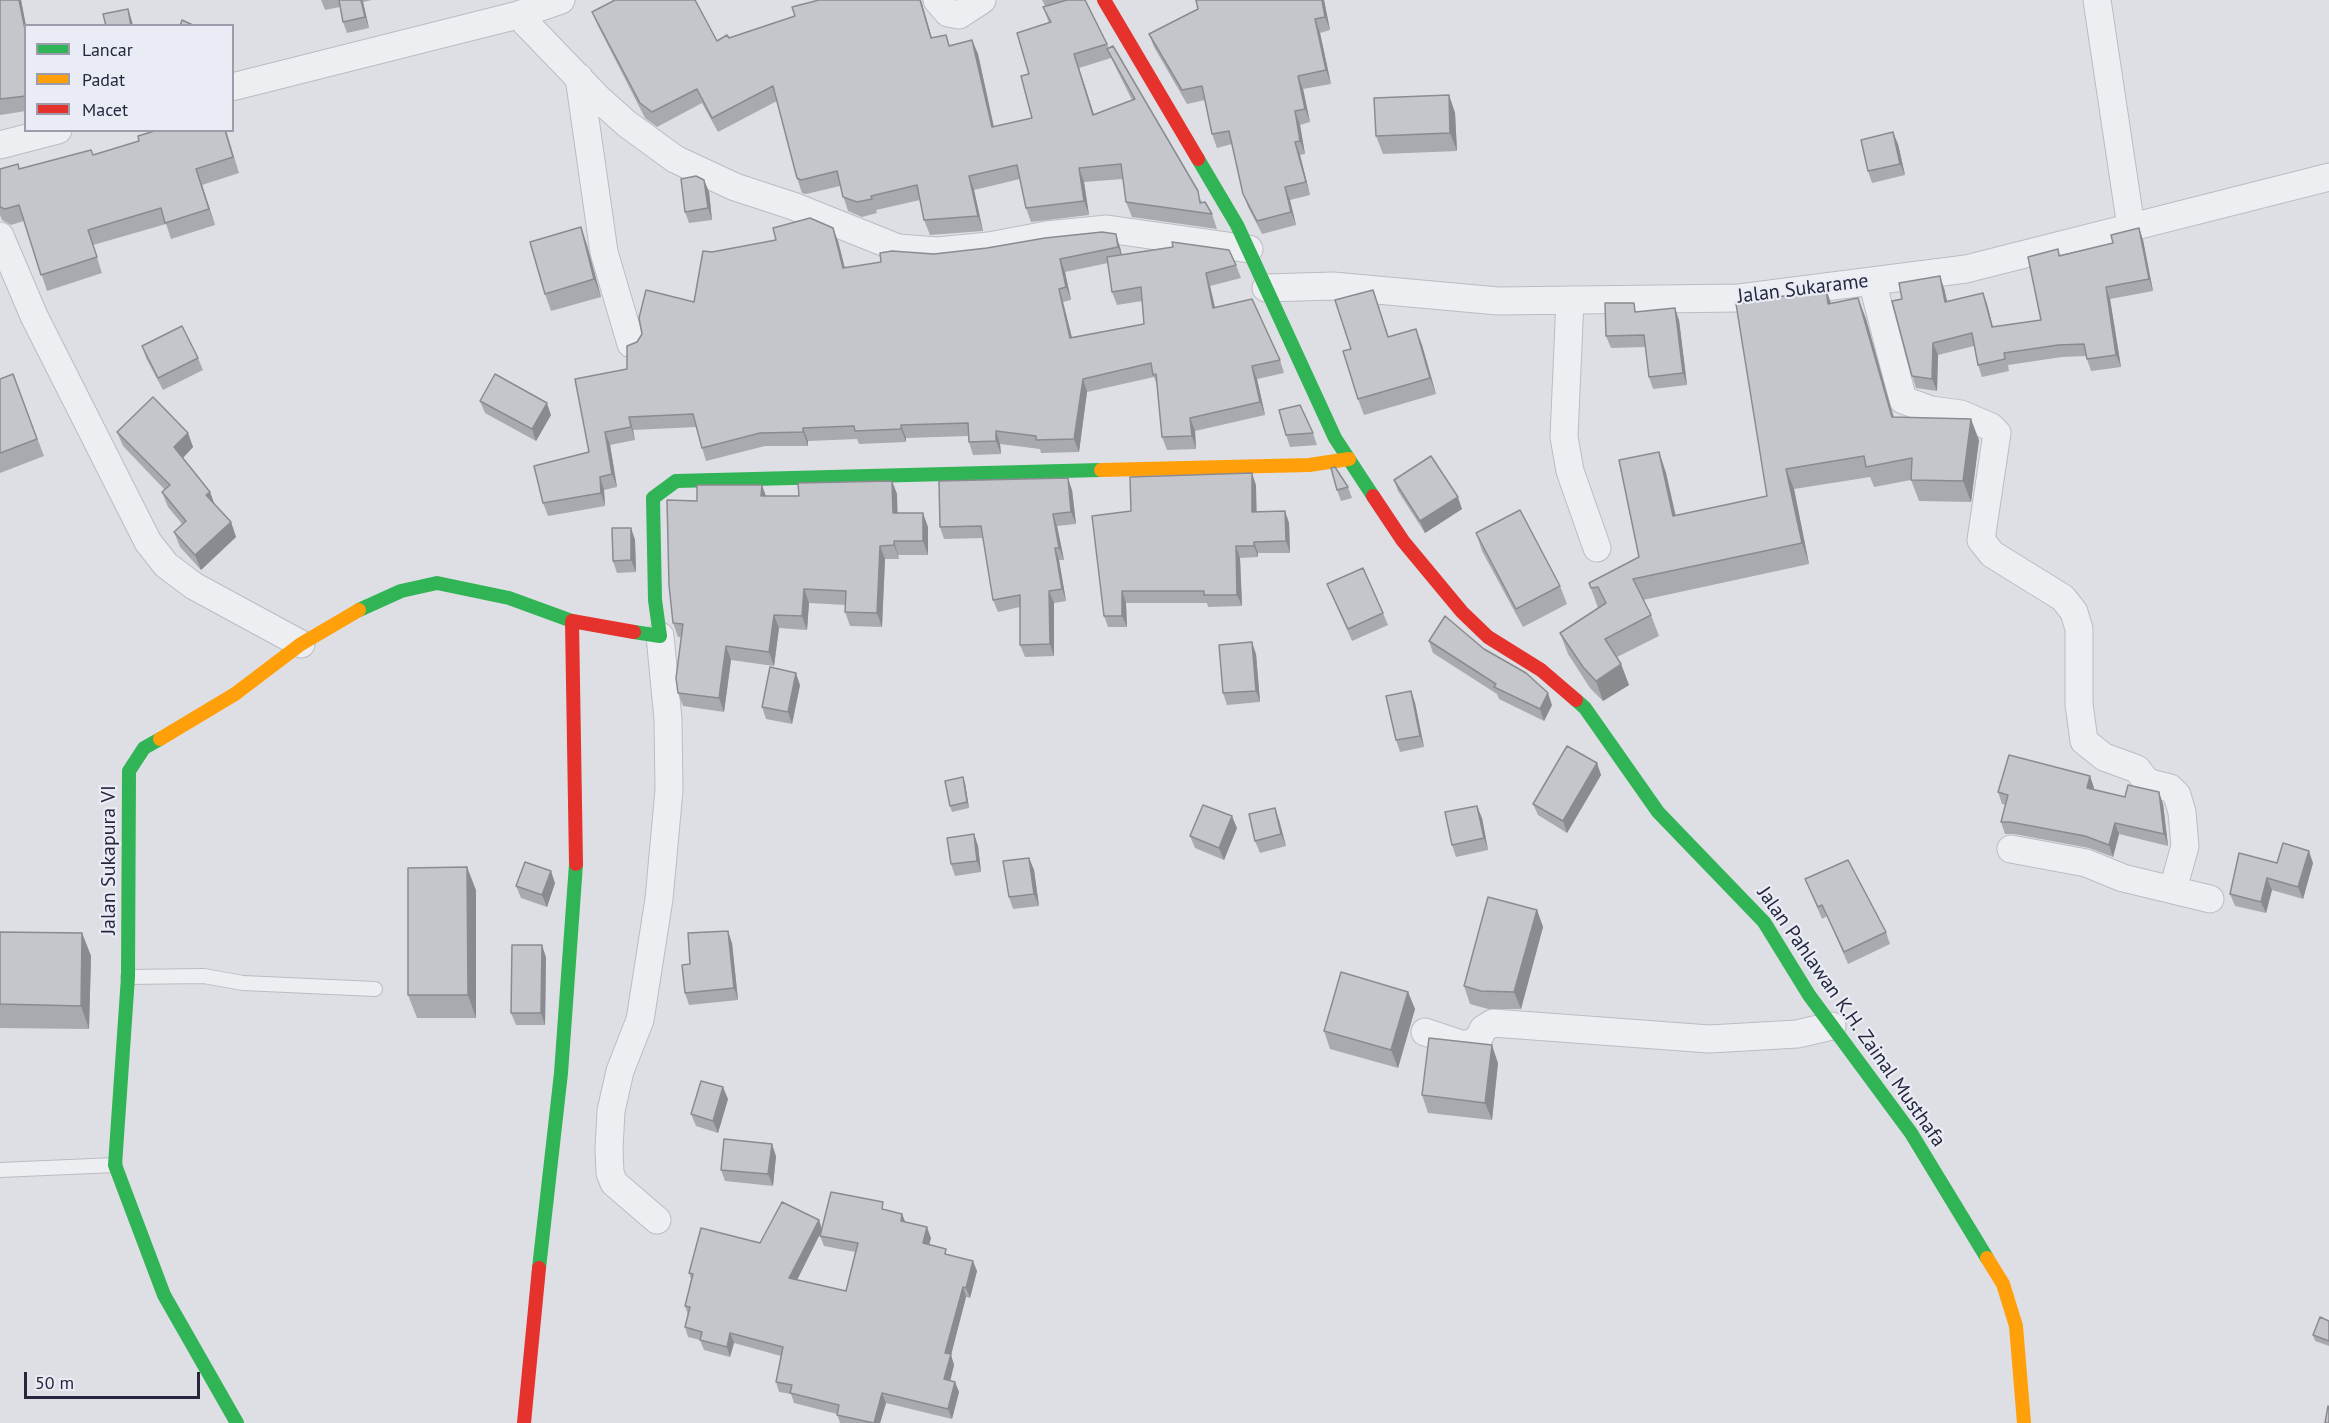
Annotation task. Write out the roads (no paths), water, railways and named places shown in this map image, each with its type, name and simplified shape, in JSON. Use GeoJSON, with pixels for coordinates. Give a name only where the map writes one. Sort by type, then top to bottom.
{"type":"FeatureCollection","features":[{"type":"Feature","properties":{"kind":"street"},"geometry":{"type":"LineString","coordinates":[[234,86],[518,15],[561,0]]}},
{"type":"Feature","properties":{"kind":"street"},"geometry":{"type":"LineString","coordinates":[[937,0],[948,13],[959,15],[982,0]]}},
{"type":"Feature","properties":{"kind":"street","name":"Jalan Pahlawan K.H. Zainal Musthafa"},"geometry":{"type":"LineString","coordinates":[[1104,0],[1249,249],[1335,438],[1404,541],[1462,612],[1488,637],[1541,670],[1585,708],[1658,812],[1738,892],[1764,922],[1832,1026],[1911,1132],[2003,1284],[2016,1326],[2024,1423]]}},
{"type":"Feature","properties":{"kind":"street"},"geometry":{"type":"LineString","coordinates":[[2097,0],[2131,226]]}},
{"type":"Feature","properties":{"kind":"street"},"geometry":{"type":"LineString","coordinates":[[518,15],[627,124],[675,159],[735,187],[793,206],[898,248],[938,251],[1107,229],[1249,249]]}},
{"type":"Feature","properties":{"kind":"street"},"geometry":{"type":"LineString","coordinates":[[579,78],[604,252],[631,344]]}},
{"type":"Feature","properties":{"kind":"street"},"geometry":{"type":"LineString","coordinates":[[0,145],[50,132]]}},
{"type":"Feature","properties":{"kind":"street","name":"Jalan Sukarame"},"geometry":{"type":"LineString","coordinates":[[1266,288],[1333,286],[1498,301],[1739,298],[1966,269],[2329,177]]}},
{"type":"Feature","properties":{"kind":"street"},"geometry":{"type":"LineString","coordinates":[[0,236],[34,316],[148,542],[166,565],[194,586],[301,644]]}},
{"type":"Feature","properties":{"kind":"street"},"geometry":{"type":"LineString","coordinates":[[1872,281],[1903,400],[1931,410],[1961,414],[1991,427],[1997,433],[1998,443],[1982,540],[1992,554],[2063,598],[2074,612],[2079,629],[2079,704],[2084,741],[2104,757],[2137,769],[2148,782],[2170,788],[2177,795],[2182,812],[2186,846],[2173,889]]}},
{"type":"Feature","properties":{"kind":"street"},"geometry":{"type":"LineString","coordinates":[[1570,300],[1564,437],[1570,471],[1597,548]]}},
{"type":"Feature","properties":{"kind":"street"},"geometry":{"type":"LineString","coordinates":[[657,1220],[614,1183],[610,1173],[609,1149],[611,1111],[620,1071],[640,1020],[659,899],[669,789],[668,719],[655,600],[653,498],[676,481],[1309,465],[1350,459]]}},
{"type":"Feature","properties":{"kind":"street","name":"Jalan Sukapura VI"},"geometry":{"type":"LineString","coordinates":[[115,1165],[128,977],[129,771],[144,748],[235,694],[301,644],[349,615],[400,591],[437,583],[509,598],[572,621],[660,636]]}},
{"type":"Feature","properties":{"kind":"street"},"geometry":{"type":"LineString","coordinates":[[524,1423],[530,1344],[561,1073],[576,878],[572,621]]}},
{"type":"Feature","properties":{"kind":"street"},"geometry":{"type":"LineString","coordinates":[[2011,849],[2086,863],[2123,878],[2210,899]]}},
{"type":"Feature","properties":{"kind":"street"},"geometry":{"type":"LineString","coordinates":[[1425,1032],[1464,1045],[1478,1040],[1483,1029],[1493,1023],[1709,1039],[1797,1034],[1832,1026]]}},
{"type":"Feature","properties":{"kind":"street"},"geometry":{"type":"LineString","coordinates":[[115,1165],[164,1295],[237,1423]]}},
{"type":"Feature","properties":{"kind":"lane"},"geometry":{"type":"LineString","coordinates":[[128,977],[204,976],[243,983],[375,989]]}},
{"type":"Feature","properties":{"kind":"lane"},"geometry":{"type":"LineString","coordinates":[[0,1170],[115,1165]]}}]}
